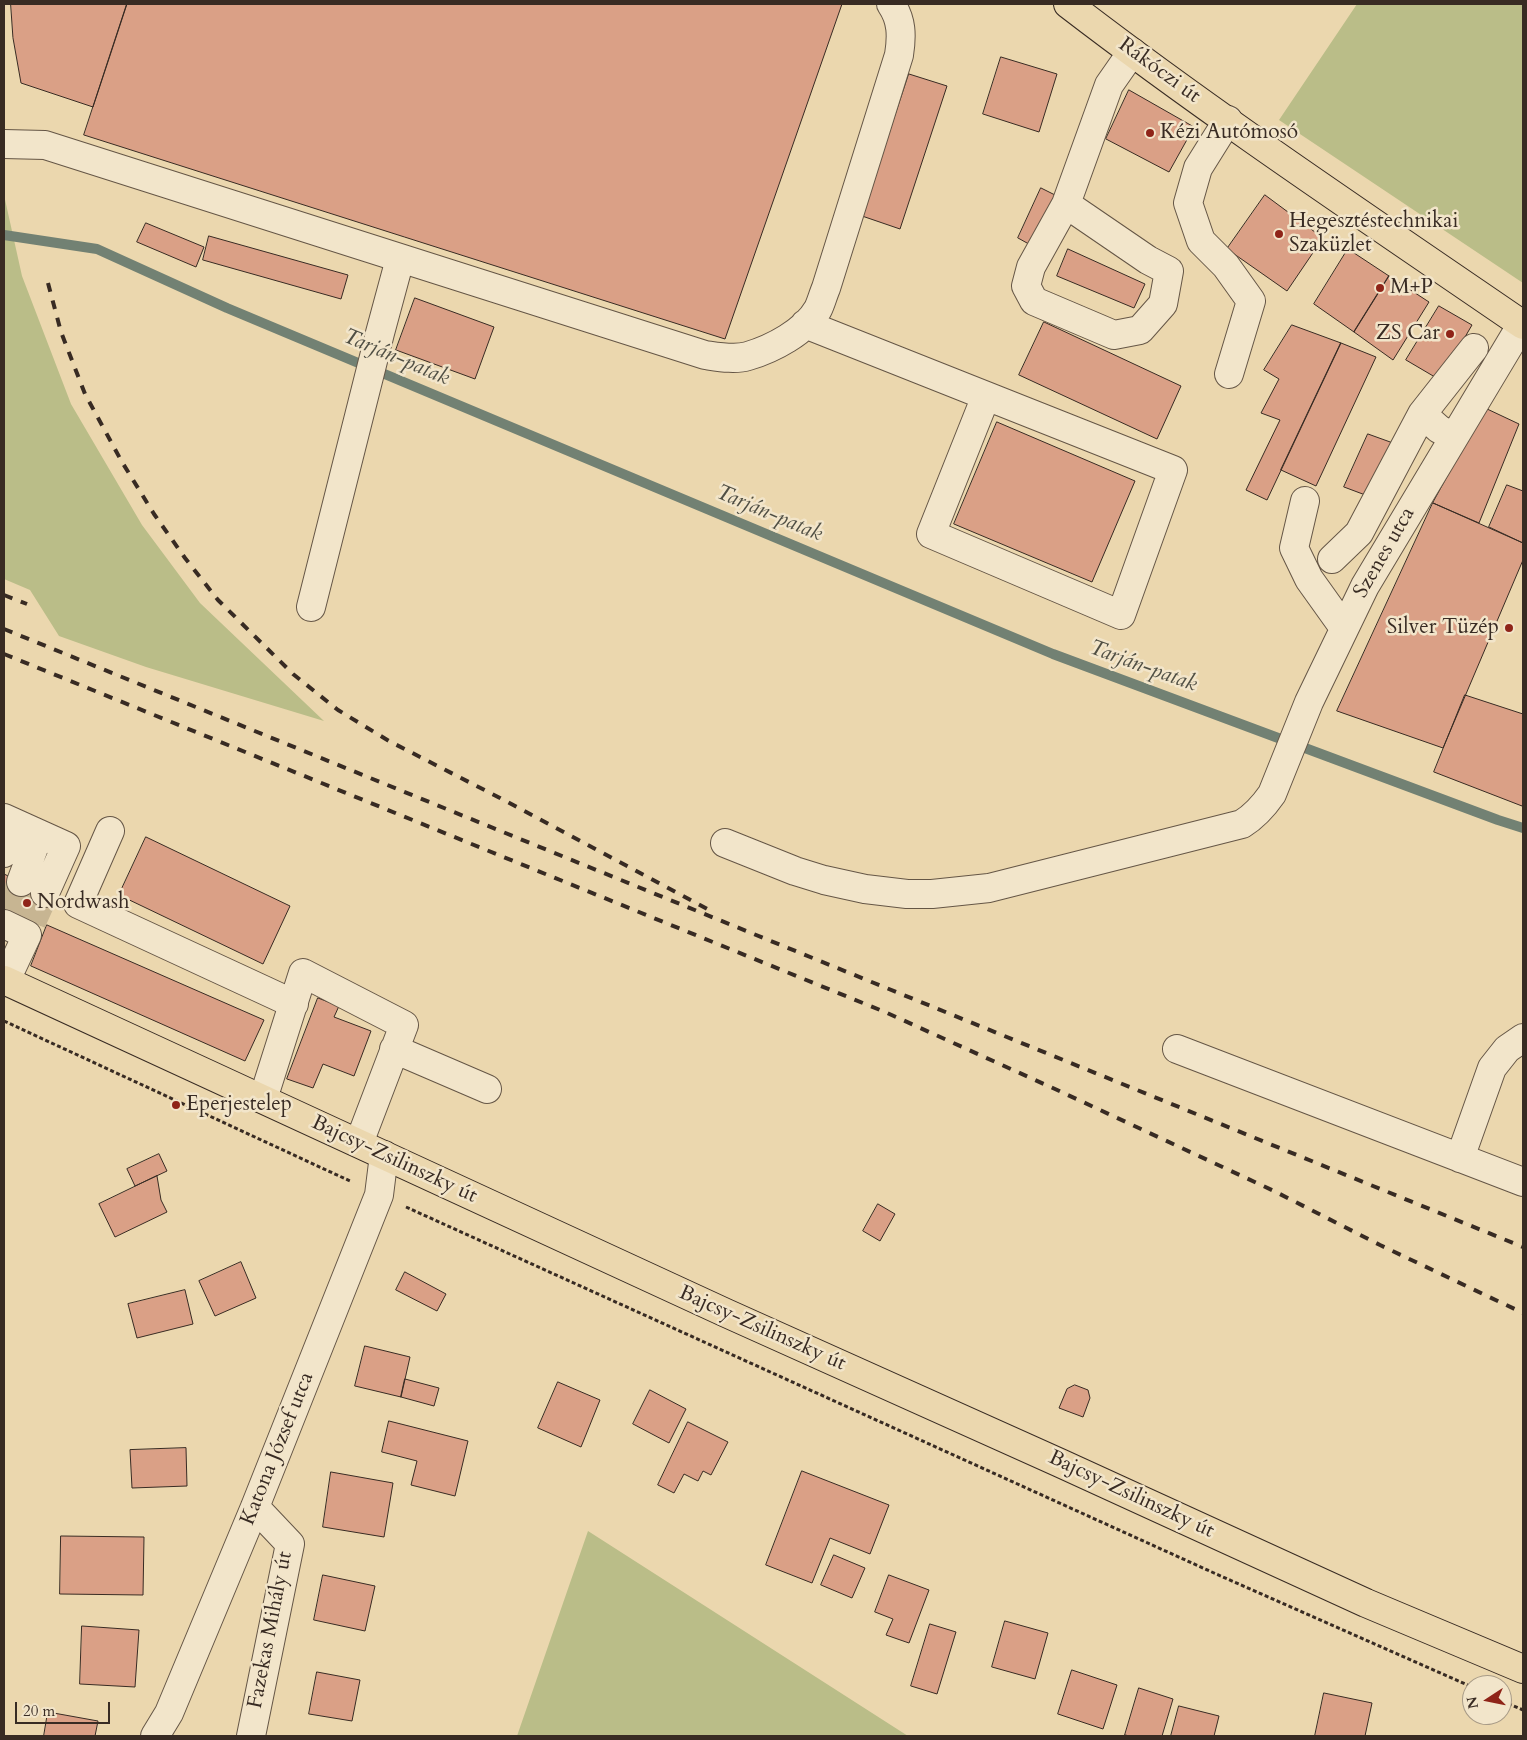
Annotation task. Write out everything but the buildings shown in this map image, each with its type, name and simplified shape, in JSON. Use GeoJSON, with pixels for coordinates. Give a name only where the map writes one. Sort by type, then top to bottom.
{"type":"FeatureCollection","features":[{"type":"Feature","properties":{"kind":"main road","name":"Rákóczi út"},"geometry":{"type":"LineString","coordinates":[[1068,4],[1132,52],[1371,221],[1523,324]]}},
{"type":"Feature","properties":{"kind":"main road","name":"Bajcsy-Zsilinszky út"},"geometry":{"type":"LineString","coordinates":[[5,980],[726,1313],[1366,1603],[1523,1669]]}},
{"type":"Feature","properties":{"kind":"street"},"geometry":{"type":"LineString","coordinates":[[4,144],[45,145],[706,355],[727,358],[747,356],[785,341],[805,324],[817,310],[826,288],[899,55],[902,36],[900,24],[895,10],[890,4]]}},
{"type":"Feature","properties":{"kind":"street"},"geometry":{"type":"LineString","coordinates":[[1066,204],[1148,260],[1169,271],[1163,304],[1140,330],[1114,335],[1034,301],[1026,286],[1031,267],[1066,204],[1110,85],[1132,52]]}},
{"type":"Feature","properties":{"kind":"street"},"geometry":{"type":"LineString","coordinates":[[1228,120],[1198,168],[1188,203],[1201,242],[1226,266],[1251,301],[1229,374]]}},
{"type":"Feature","properties":{"kind":"street"},"geometry":{"type":"LineString","coordinates":[[311,607],[400,259]]}},
{"type":"Feature","properties":{"kind":"street"},"geometry":{"type":"LineString","coordinates":[[805,324],[1173,470],[1121,615],[931,534],[986,396]]}},
{"type":"Feature","properties":{"kind":"street","name":"Szenes utca"},"geometry":{"type":"LineString","coordinates":[[725,843],[795,871],[824,880],[866,889],[907,894],[932,894],[989,888],[1242,824],[1253,817],[1272,794],[1309,702],[1365,586],[1523,324]]}},
{"type":"Feature","properties":{"kind":"street"},"geometry":{"type":"LineString","coordinates":[[1332,559],[1359,533],[1422,414],[1474,348]]}},
{"type":"Feature","properties":{"kind":"street"},"geometry":{"type":"LineString","coordinates":[[1422,414],[1438,429],[1454,437]]}},
{"type":"Feature","properties":{"kind":"street"},"geometry":{"type":"LineString","coordinates":[[1305,501],[1294,548],[1309,579],[1344,628]]}},
{"type":"Feature","properties":{"kind":"street"},"geometry":{"type":"LineString","coordinates":[[4,853],[9,820],[39,834],[33,887]]}},
{"type":"Feature","properties":{"kind":"street"},"geometry":{"type":"LineString","coordinates":[[110,831],[78,904],[294,1004]]}},
{"type":"Feature","properties":{"kind":"street"},"geometry":{"type":"LineString","coordinates":[[5,980],[15,923]]}},
{"type":"Feature","properties":{"kind":"street"},"geometry":{"type":"LineString","coordinates":[[263,1099],[303,973],[404,1025],[359,1143]]}},
{"type":"Feature","properties":{"kind":"street"},"geometry":{"type":"LineString","coordinates":[[1460,1158],[1492,1068],[1507,1048],[1523,1038]]}},
{"type":"Feature","properties":{"kind":"street"},"geometry":{"type":"LineString","coordinates":[[394,1049],[487,1089]]}},
{"type":"Feature","properties":{"kind":"street"},"geometry":{"type":"LineString","coordinates":[[1177,1049],[1523,1182]]}},
{"type":"Feature","properties":{"kind":"street","name":"Katona József utca"},"geometry":{"type":"LineString","coordinates":[[155,1736],[169,1713],[255,1508],[379,1195],[384,1155]]}},
{"type":"Feature","properties":{"kind":"street","name":"Fazekas Mihály út"},"geometry":{"type":"LineString","coordinates":[[251,1736],[290,1544],[255,1508]]}},
{"type":"Feature","properties":{"kind":"path"},"geometry":{"type":"LineString","coordinates":[[4,1021],[379,1195],[1214,1573],[1462,1683]]}},
{"type":"Feature","properties":{"kind":"green space"},"geometry":{"type":"Polygon","coordinates":[[[1357,4],[1523,4],[1523,283],[1279,120],[1357,4]]]}},
{"type":"Feature","properties":{"kind":"green space"},"geometry":{"type":"Polygon","coordinates":[[[4,195],[22,276],[71,404],[142,525],[200,603],[324,721],[146,667],[59,636],[30,590],[4,579],[4,195]]]}},
{"type":"Feature","properties":{"kind":"green space"},"geometry":{"type":"Polygon","coordinates":[[[588,1531],[908,1736],[517,1736],[588,1531]]]}},
{"type":"Feature","properties":{"kind":"waterway","name":"Tarján-patak"},"geometry":{"type":"LineString","coordinates":[[4,235],[97,249],[227,308],[1053,654],[1523,828]]}},
{"type":"Feature","properties":{"kind":"tunnel"},"geometry":{"type":"LineString","coordinates":[[9,911],[21,882]]}},
{"type":"Feature","properties":{"kind":"tunnel"},"geometry":{"type":"LineString","coordinates":[[32,922],[45,893]]}},
{"type":"Feature","properties":{"kind":"railway"},"geometry":{"type":"LineString","coordinates":[[48,283],[61,332],[85,394],[122,462],[154,514],[218,600],[293,674],[338,710],[389,741],[711,911]]}},
{"type":"Feature","properties":{"kind":"railway"},"geometry":{"type":"LineString","coordinates":[[4,595],[27,604]]}},
{"type":"Feature","properties":{"kind":"railway"},"geometry":{"type":"LineString","coordinates":[[4,629],[1523,1247]]}},
{"type":"Feature","properties":{"kind":"railway"},"geometry":{"type":"LineString","coordinates":[[4,654],[885,1012],[1274,1191],[1380,1245],[1523,1313]]}},
{"type":"Feature","properties":{"kind":"place","name":"Kézi Autómosó"},"geometry":{"type":"Point","coordinates":[1150,133]}},
{"type":"Feature","properties":{"kind":"place","name":"Hegesztéstechnikai Szaküzlet"},"geometry":{"type":"Point","coordinates":[1279,234]}},
{"type":"Feature","properties":{"kind":"place","name":"M+P"},"geometry":{"type":"Point","coordinates":[1380,288]}},
{"type":"Feature","properties":{"kind":"place","name":"ZS Car"},"geometry":{"type":"Point","coordinates":[1450,334]}},
{"type":"Feature","properties":{"kind":"place","name":"Silver Tüzép"},"geometry":{"type":"Point","coordinates":[1509,628]}},
{"type":"Feature","properties":{"kind":"place","name":"Nordwash"},"geometry":{"type":"Point","coordinates":[27,903]}},
{"type":"Feature","properties":{"kind":"place","name":"Eperjestelep"},"geometry":{"type":"Point","coordinates":[176,1105]}}]}
